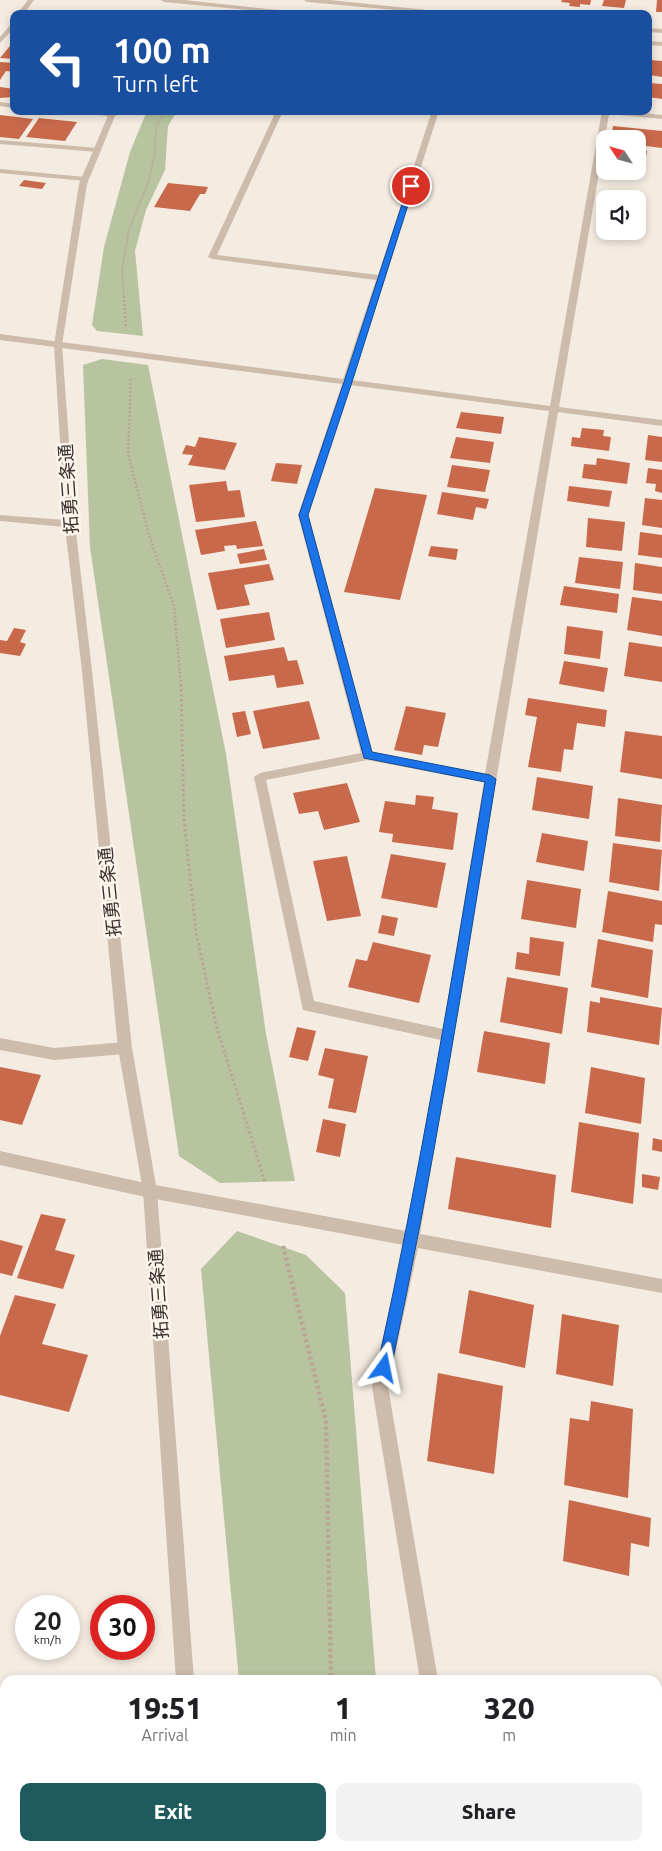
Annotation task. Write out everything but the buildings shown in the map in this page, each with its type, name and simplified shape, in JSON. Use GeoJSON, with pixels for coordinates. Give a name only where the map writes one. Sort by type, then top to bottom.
{"type":"FeatureCollection","features":[{"type":"Feature","properties":{"kind":"street"},"geometry":{"type":"LineString","coordinates":[[23,10],[31,0]]}},
{"type":"Feature","properties":{"kind":"street"},"geometry":{"type":"LineString","coordinates":[[164,0],[178,3],[263,10]]}},
{"type":"Feature","properties":{"kind":"street"},"geometry":{"type":"LineString","coordinates":[[307,0],[419,10]]}},
{"type":"Feature","properties":{"kind":"street"},"geometry":{"type":"LineString","coordinates":[[0,41],[10,28]]}},
{"type":"Feature","properties":{"kind":"street","name":"拓勇三条通"},"geometry":{"type":"LineString","coordinates":[[113,115],[86,179],[58,345],[70,524],[87,671],[125,1048],[150,1192],[185,1675]]}},
{"type":"Feature","properties":{"kind":"street"},"geometry":{"type":"LineString","coordinates":[[278,115],[212,258],[380,278]]}},
{"type":"Feature","properties":{"kind":"street"},"geometry":{"type":"LineString","coordinates":[[367,756],[303,515],[435,115]]}},
{"type":"Feature","properties":{"kind":"street"},"geometry":{"type":"LineString","coordinates":[[428,1675],[380,1387],[412,1240],[448,1036],[490,779],[556,410],[604,115]]}},
{"type":"Feature","properties":{"kind":"street"},"geometry":{"type":"LineString","coordinates":[[643,115],[662,117]]}},
{"type":"Feature","properties":{"kind":"street"},"geometry":{"type":"LineString","coordinates":[[0,142],[98,150]]}},
{"type":"Feature","properties":{"kind":"street"},"geometry":{"type":"LineString","coordinates":[[0,171],[86,179]]}},
{"type":"Feature","properties":{"kind":"street"},"geometry":{"type":"LineString","coordinates":[[0,337],[662,423]]}},
{"type":"Feature","properties":{"kind":"street"},"geometry":{"type":"LineString","coordinates":[[0,518],[70,524]]}},
{"type":"Feature","properties":{"kind":"street"},"geometry":{"type":"LineString","coordinates":[[448,1036],[308,1006],[260,777],[367,756],[490,779]]}},
{"type":"Feature","properties":{"kind":"street"},"geometry":{"type":"LineString","coordinates":[[0,1044],[54,1054],[125,1048]]}},
{"type":"Feature","properties":{"kind":"street"},"geometry":{"type":"LineString","coordinates":[[0,1158],[150,1192],[662,1286]]}},
{"type":"Feature","properties":{"kind":"path"},"geometry":{"type":"LineString","coordinates":[[163,115],[156,127],[155,154],[147,186],[129,229],[122,270],[127,354],[131,370],[128,454],[149,535],[174,606],[181,688],[184,820],[196,932],[216,1025],[276,1215],[326,1421],[330,1675]]}},
{"type":"Feature","properties":{"kind":"green space"},"geometry":{"type":"Polygon","coordinates":[[[145,115],[175,115],[168,126],[165,170],[146,210],[135,251],[143,336],[97,331],[92,325],[104,247],[130,152],[145,115]]]}},
{"type":"Feature","properties":{"kind":"green space"},"geometry":{"type":"Polygon","coordinates":[[[102,359],[148,365],[226,754],[266,1034],[295,1181],[220,1183],[179,1156],[90,547],[83,365],[102,359]]]}},
{"type":"Feature","properties":{"kind":"green space"},"geometry":{"type":"Polygon","coordinates":[[[237,1231],[306,1255],[345,1293],[376,1675],[239,1675],[201,1269],[237,1231]]]}},
{"type":"Feature","properties":{"kind":"route"},"geometry":{"type":"LineString","coordinates":[[384,1368],[412,1240],[490,779],[367,756],[303,515],[411,186]]}}]}
